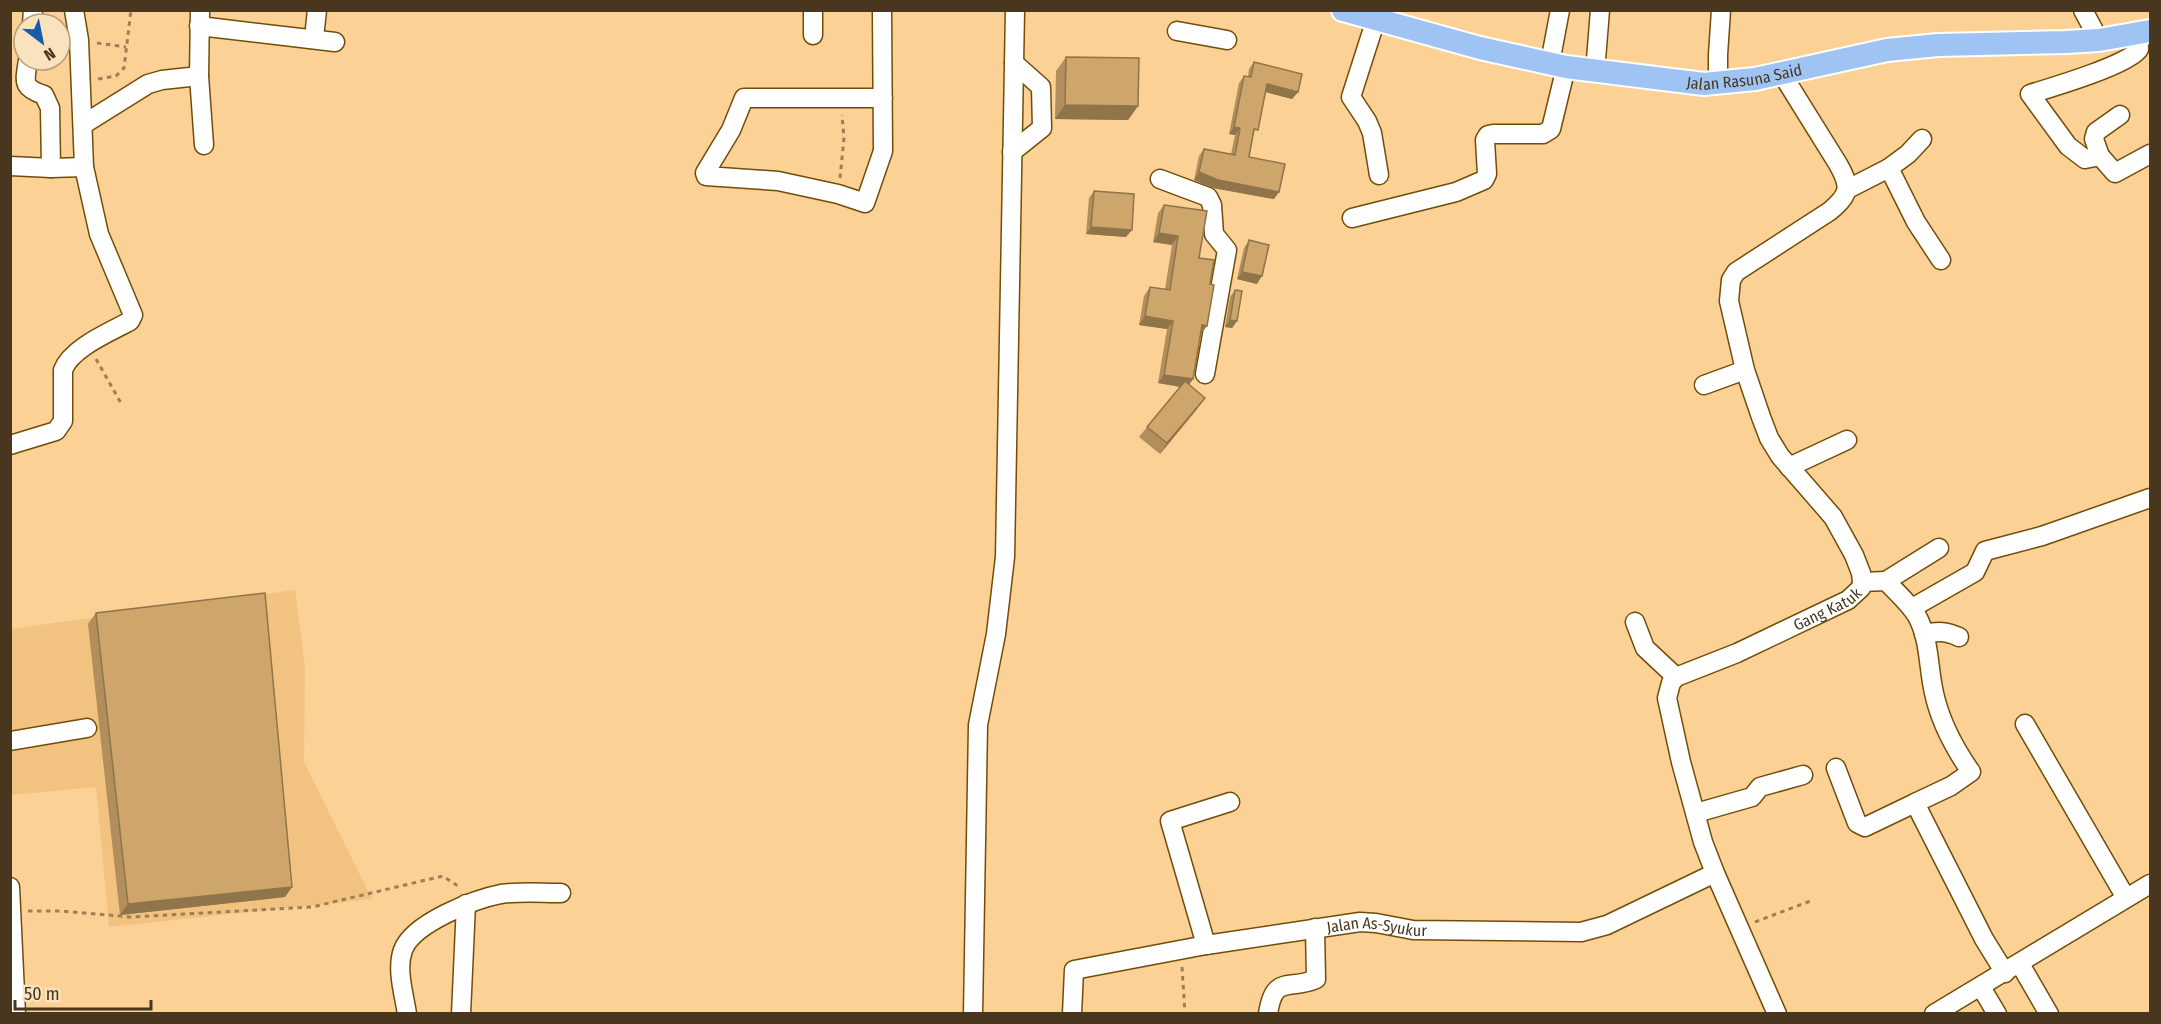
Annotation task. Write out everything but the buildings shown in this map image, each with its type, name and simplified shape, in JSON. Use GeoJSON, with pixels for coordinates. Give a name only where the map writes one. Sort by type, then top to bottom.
{"type":"FeatureCollection","features":[{"type":"Feature","properties":{"kind":"main road","name":"Jalan Rasuna Said"},"geometry":{"type":"LineString","coordinates":[[1343,10],[1480,48],[1558,65],[1595,72],[1687,82],[1719,83],[1782,74],[1887,50],[1938,45],[2098,40],[2145,33]]}},
{"type":"Feature","properties":{"kind":"street"},"geometry":{"type":"LineString","coordinates":[[10,446],[56,431],[61,427],[63,370],[66,362],[88,345],[130,321],[133,315],[99,234],[84,167],[79,40],[74,10]]}},
{"type":"Feature","properties":{"kind":"street"},"geometry":{"type":"LineString","coordinates":[[314,38],[317,10]]}},
{"type":"Feature","properties":{"kind":"street"},"geometry":{"type":"LineString","coordinates":[[813,10],[813,35]]}},
{"type":"Feature","properties":{"kind":"street"},"geometry":{"type":"LineString","coordinates":[[882,10],[884,98],[883,151],[865,203],[838,194],[778,181],[706,176],[705,173],[725,140],[744,98],[884,98]]}},
{"type":"Feature","properties":{"kind":"street"},"geometry":{"type":"LineString","coordinates":[[973,1014],[978,724],[996,634],[1005,557],[1014,10]]}},
{"type":"Feature","properties":{"kind":"street"},"geometry":{"type":"LineString","coordinates":[[1353,218],[1456,192],[1484,180],[1487,177],[1485,140],[1488,135],[1543,134],[1551,129],[1558,65],[1560,10]]}},
{"type":"Feature","properties":{"kind":"street"},"geometry":{"type":"LineString","coordinates":[[1595,72],[1600,10]]}},
{"type":"Feature","properties":{"kind":"street"},"geometry":{"type":"LineString","coordinates":[[1719,83],[1721,10]]}},
{"type":"Feature","properties":{"kind":"street"},"geometry":{"type":"LineString","coordinates":[[2083,10],[2098,40]]}},
{"type":"Feature","properties":{"kind":"street"},"geometry":{"type":"LineString","coordinates":[[1371,16],[1352,98],[1372,133],[1379,175]]}},
{"type":"Feature","properties":{"kind":"street"},"geometry":{"type":"LineString","coordinates":[[204,145],[199,76],[200,18],[335,42]]}},
{"type":"Feature","properties":{"kind":"street"},"geometry":{"type":"LineString","coordinates":[[1177,31],[1227,40]]}},
{"type":"Feature","properties":{"kind":"street"},"geometry":{"type":"LineString","coordinates":[[2100,156],[2085,159],[2077,154],[2068,146],[2030,94],[2132,57],[2139,49],[2145,33]]}},
{"type":"Feature","properties":{"kind":"street"},"geometry":{"type":"LineString","coordinates":[[1012,152],[1042,128],[1041,87],[1014,63]]}},
{"type":"Feature","properties":{"kind":"street"},"geometry":{"type":"LineString","coordinates":[[26,72],[27,86],[30,90],[44,95],[50,108],[51,168]]}},
{"type":"Feature","properties":{"kind":"street"},"geometry":{"type":"LineString","coordinates":[[1782,74],[1838,164],[1848,189],[1889,168],[1908,154],[1922,139]]}},
{"type":"Feature","properties":{"kind":"street"},"geometry":{"type":"LineString","coordinates":[[84,124],[148,84],[199,76]]}},
{"type":"Feature","properties":{"kind":"street"},"geometry":{"type":"LineString","coordinates":[[2120,115],[2097,132],[2094,140],[2100,156],[2115,173],[2151,154]]}},
{"type":"Feature","properties":{"kind":"street"},"geometry":{"type":"LineString","coordinates":[[10,166],[84,167]]}},
{"type":"Feature","properties":{"kind":"street"},"geometry":{"type":"LineString","coordinates":[[1889,168],[1916,222],[1941,260]]}},
{"type":"Feature","properties":{"kind":"street"},"geometry":{"type":"LineString","coordinates":[[1160,180],[1208,197],[1212,205],[1214,234],[1227,250],[1205,374]]}},
{"type":"Feature","properties":{"kind":"street","name":"Gang Katuk"},"geometry":{"type":"LineString","coordinates":[[1676,677],[1737,653],[1848,600],[1861,588],[1862,573],[1843,534],[1821,503],[1789,467],[1769,438],[1745,370],[1729,301],[1731,280],[1736,272],[1830,212],[1842,201],[1848,189]]}},
{"type":"Feature","properties":{"kind":"street"},"geometry":{"type":"LineString","coordinates":[[1704,385],[1745,370]]}},
{"type":"Feature","properties":{"kind":"street"},"geometry":{"type":"LineString","coordinates":[[1789,467],[1847,440]]}},
{"type":"Feature","properties":{"kind":"street"},"geometry":{"type":"LineString","coordinates":[[1911,608],[1975,572],[1985,550],[2042,536],[2151,498]]}},
{"type":"Feature","properties":{"kind":"street"},"geometry":{"type":"LineString","coordinates":[[1862,582],[1886,582],[1939,548]]}},
{"type":"Feature","properties":{"kind":"street"},"geometry":{"type":"LineString","coordinates":[[1836,768],[1857,823],[1865,827],[1978,771],[1944,724],[1933,692],[1924,634],[1911,608],[1886,582]]}},
{"type":"Feature","properties":{"kind":"street"},"geometry":{"type":"LineString","coordinates":[[1635,622],[1646,648],[1676,677],[1671,683],[1667,698],[1696,813],[1715,873],[1777,1014]]}},
{"type":"Feature","properties":{"kind":"street"},"geometry":{"type":"LineString","coordinates":[[1924,634],[1941,631],[1959,637]]}},
{"type":"Feature","properties":{"kind":"street"},"geometry":{"type":"LineString","coordinates":[[2025,724],[2126,898]]}},
{"type":"Feature","properties":{"kind":"street"},"geometry":{"type":"LineString","coordinates":[[10,741],[87,728]]}},
{"type":"Feature","properties":{"kind":"street"},"geometry":{"type":"LineString","coordinates":[[1696,813],[1752,797],[1760,788],[1803,775]]}},
{"type":"Feature","properties":{"kind":"street"},"geometry":{"type":"LineString","coordinates":[[1206,945],[1170,822],[1230,802]]}},
{"type":"Feature","properties":{"kind":"street"},"geometry":{"type":"LineString","coordinates":[[1915,803],[1984,939],[2012,968],[2049,1014]]}},
{"type":"Feature","properties":{"kind":"street","name":"Jalan As-Syukur"},"geometry":{"type":"LineString","coordinates":[[1072,1014],[1074,970],[1206,945],[1360,922],[1376,922],[1413,930],[1581,932],[1607,925],[1715,873]]}},
{"type":"Feature","properties":{"kind":"street"},"geometry":{"type":"LineString","coordinates":[[1934,1014],[2151,884]]}},
{"type":"Feature","properties":{"kind":"street"},"geometry":{"type":"LineString","coordinates":[[10,887],[16,1014]]}},
{"type":"Feature","properties":{"kind":"street"},"geometry":{"type":"LineString","coordinates":[[408,1014],[401,975],[402,952],[412,935],[441,916],[466,904],[501,894],[561,893]]}},
{"type":"Feature","properties":{"kind":"street"},"geometry":{"type":"LineString","coordinates":[[460,1014],[466,904]]}},
{"type":"Feature","properties":{"kind":"street"},"geometry":{"type":"LineString","coordinates":[[1268,1014],[1270,999],[1278,988],[1316,979],[1314,928]]}},
{"type":"Feature","properties":{"kind":"street"},"geometry":{"type":"LineString","coordinates":[[1980,987],[1997,1014]]}},
{"type":"Feature","properties":{"kind":"path"},"geometry":{"type":"LineString","coordinates":[[80,82],[116,76],[124,69],[130,10]]}},
{"type":"Feature","properties":{"kind":"path"},"geometry":{"type":"LineString","coordinates":[[838,194],[844,138],[840,98]]}},
{"type":"Feature","properties":{"kind":"path"},"geometry":{"type":"LineString","coordinates":[[88,345],[122,405]]}},
{"type":"Feature","properties":{"kind":"path"},"geometry":{"type":"LineString","coordinates":[[12,911],[61,910],[130,916],[312,907],[443,876]]}},
{"type":"Feature","properties":{"kind":"path"},"geometry":{"type":"LineString","coordinates":[[1739,927],[1813,900]]}},
{"type":"Feature","properties":{"kind":"path"},"geometry":{"type":"LineString","coordinates":[[1180,950],[1185,1014]]}},
{"type":"Feature","properties":{"kind":"shaded area"},"geometry":{"type":"Polygon","coordinates":[[[295,590],[305,667],[304,762],[372,899],[109,927],[96,787],[11,795],[10,629],[295,590]]]}}]}
